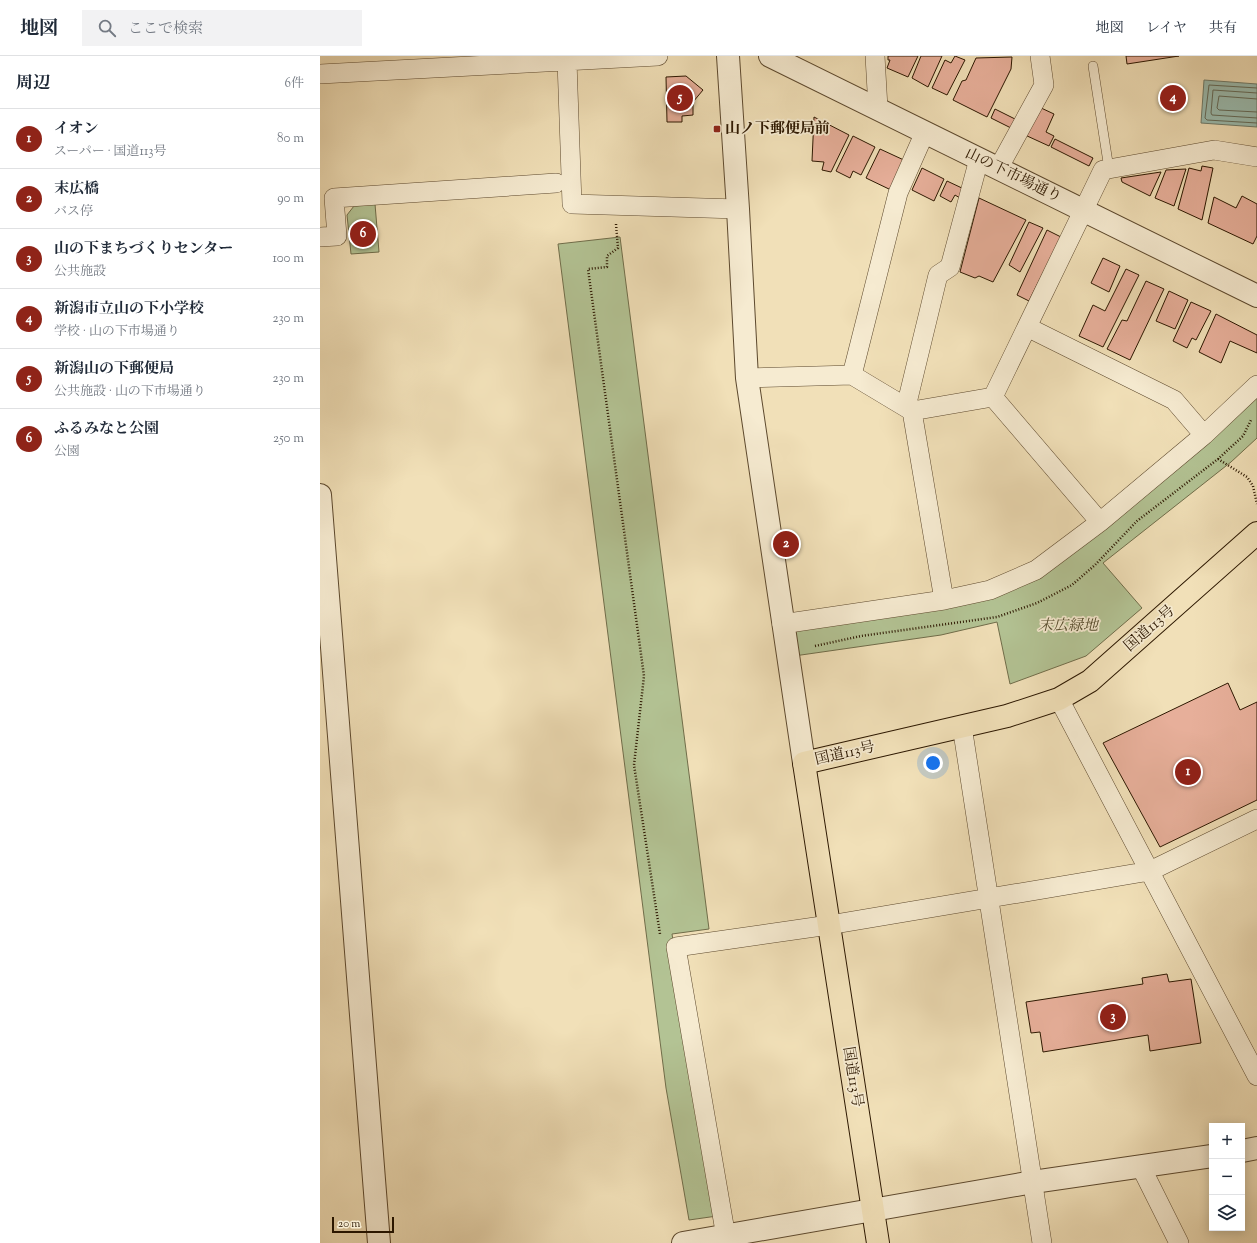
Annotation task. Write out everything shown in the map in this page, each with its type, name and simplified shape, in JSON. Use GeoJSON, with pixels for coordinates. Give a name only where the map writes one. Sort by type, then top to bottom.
{"type":"FeatureCollection","features":[{"type":"Feature","properties":{"kind":"highway","name":"国道113号"},"geometry":{"type":"LineString","coordinates":[[878,1243],[804,763],[1007,716],[1059,699],[1090,681],[1257,533]]}},
{"type":"Feature","properties":{"kind":"street"},"geometry":{"type":"LineString","coordinates":[[320,74],[658,56]]}},
{"type":"Feature","properties":{"kind":"street"},"geometry":{"type":"LineString","coordinates":[[728,56],[747,378],[782,624],[804,763]]}},
{"type":"Feature","properties":{"kind":"street","name":"山の下市場通り"},"geometry":{"type":"LineString","coordinates":[[770,56],[1257,296]]}},
{"type":"Feature","properties":{"kind":"street"},"geometry":{"type":"LineString","coordinates":[[876,56],[878,108]]}},
{"type":"Feature","properties":{"kind":"street"},"geometry":{"type":"LineString","coordinates":[[998,169],[1044,85],[1040,56]]}},
{"type":"Feature","properties":{"kind":"street"},"geometry":{"type":"LineString","coordinates":[[567,61],[572,204],[738,208]]}},
{"type":"Feature","properties":{"kind":"street"},"geometry":{"type":"LineString","coordinates":[[852,375],[898,194],[925,132]]}},
{"type":"Feature","properties":{"kind":"street"},"geometry":{"type":"LineString","coordinates":[[993,397],[1103,170],[1214,150],[1257,157]]}},
{"type":"Feature","properties":{"kind":"street"},"geometry":{"type":"LineString","coordinates":[[944,600],[909,409],[938,275],[950,267],[979,159]]}},
{"type":"Feature","properties":{"kind":"street"},"geometry":{"type":"LineString","coordinates":[[320,237],[337,236],[334,198],[556,183]]}},
{"type":"Feature","properties":{"kind":"street"},"geometry":{"type":"LineString","coordinates":[[1027,327],[1174,400],[1204,435]]}},
{"type":"Feature","properties":{"kind":"street"},"geometry":{"type":"LineString","coordinates":[[747,378],[852,375],[909,409],[993,397]]}},
{"type":"Feature","properties":{"kind":"street"},"geometry":{"type":"LineString","coordinates":[[782,624],[944,600],[990,590],[1036,570],[1100,522],[1204,435],[1257,385]]}},
{"type":"Feature","properties":{"kind":"street"},"geometry":{"type":"LineString","coordinates":[[993,397],[1100,522]]}},
{"type":"Feature","properties":{"kind":"street"},"geometry":{"type":"LineString","coordinates":[[320,495],[321,525],[379,1243]]}},
{"type":"Feature","properties":{"kind":"street"},"geometry":{"type":"LineString","coordinates":[[1059,699],[1257,1076]]}},
{"type":"Feature","properties":{"kind":"street"},"geometry":{"type":"LineString","coordinates":[[962,726],[1042,1243]]}},
{"type":"Feature","properties":{"kind":"street"},"geometry":{"type":"LineString","coordinates":[[726,1236],[676,947],[829,925],[1150,871],[1257,819]]}},
{"type":"Feature","properties":{"kind":"street"},"geometry":{"type":"LineString","coordinates":[[1245,1150],[1257,1148]]}},
{"type":"Feature","properties":{"kind":"street"},"geometry":{"type":"LineString","coordinates":[[683,1243],[1033,1182],[1209,1156]]}},
{"type":"Feature","properties":{"kind":"street"},"geometry":{"type":"LineString","coordinates":[[1141,1167],[1179,1243]]}},
{"type":"Feature","properties":{"kind":"lane"},"geometry":{"type":"LineString","coordinates":[[1093,66],[1109,170]]}},
{"type":"Feature","properties":{"kind":"path"},"geometry":{"type":"LineString","coordinates":[[614,205],[618,248],[607,256],[607,267],[588,269],[644,676],[634,765],[661,939]]}},
{"type":"Feature","properties":{"kind":"path"},"geometry":{"type":"LineString","coordinates":[[1218,459],[1247,477],[1253,486],[1257,504]]}},
{"type":"Feature","properties":{"kind":"green space"},"geometry":{"type":"Polygon","coordinates":[[[375,204],[379,252],[351,254],[347,215],[354,206],[375,204]]]}},
{"type":"Feature","properties":{"kind":"green space"},"geometry":{"type":"Polygon","coordinates":[[[620,237],[709,929],[672,934],[717,1216],[689,1220],[666,1088],[558,244],[620,237]]]}},
{"type":"Feature","properties":{"kind":"green space","name":"末広緑地"},"geometry":{"type":"Polygon","coordinates":[[[1257,385],[1257,438],[1231,462],[1103,563],[1142,608],[1086,656],[1010,684],[997,622],[941,635],[787,657],[782,624],[944,600],[1036,570],[1257,385]]]}},
{"type":"Feature","properties":{"kind":"water"},"geometry":{"type":"Polygon","coordinates":[[[1204,80],[1257,84],[1257,127],[1201,123],[1204,80]]]}},
{"type":"Feature","properties":{"kind":"building"},"geometry":{"type":"Polygon","coordinates":[[[888,56],[918,56],[908,77],[887,68],[890,60],[888,60],[888,56]]]}},
{"type":"Feature","properties":{"kind":"building"},"geometry":{"type":"Polygon","coordinates":[[[921,56],[942,56],[928,87],[912,78],[921,56]]]}},
{"type":"Feature","properties":{"kind":"building"},"geometry":{"type":"Polygon","coordinates":[[[955,56],[965,60],[947,95],[932,88],[945,60],[951,63],[955,56]]]}},
{"type":"Feature","properties":{"kind":"building"},"geometry":{"type":"Polygon","coordinates":[[[1126,56],[1179,56],[1127,64],[1126,56]]]}},
{"type":"Feature","properties":{"kind":"building"},"geometry":{"type":"Polygon","coordinates":[[[1012,57],[1011,69],[987,117],[953,100],[962,81],[966,80],[976,58],[1012,57]]]}},
{"type":"Feature","properties":{"kind":"building"},"geometry":{"type":"Polygon","coordinates":[[[686,76],[703,90],[693,102],[693,115],[682,116],[682,122],[667,122],[666,77],[686,76]]]}},
{"type":"Feature","properties":{"kind":"building"},"geometry":{"type":"Polygon","coordinates":[[[1039,107],[1054,114],[1046,132],[1054,136],[1049,146],[1025,135],[1039,107]]]}},
{"type":"Feature","properties":{"kind":"building"},"geometry":{"type":"Polygon","coordinates":[[[995,109],[1015,119],[1011,128],[991,118],[995,109]]]}},
{"type":"Feature","properties":{"kind":"building"},"geometry":{"type":"Polygon","coordinates":[[[814,117],[849,135],[831,172],[822,170],[824,162],[812,161],[814,117]]]}},
{"type":"Feature","properties":{"kind":"building"},"geometry":{"type":"Polygon","coordinates":[[[853,136],[875,147],[861,175],[853,171],[850,178],[836,171],[853,136]]]}},
{"type":"Feature","properties":{"kind":"building"},"geometry":{"type":"Polygon","coordinates":[[[1055,139],[1093,158],[1089,166],[1051,147],[1055,139]]]}},
{"type":"Feature","properties":{"kind":"building"},"geometry":{"type":"Polygon","coordinates":[[[880,149],[906,161],[891,190],[866,178],[880,149]]]}},
{"type":"Feature","properties":{"kind":"building"},"geometry":{"type":"Polygon","coordinates":[[[1202,166],[1213,168],[1202,220],[1178,209],[1189,168],[1201,171],[1202,166]]]}},
{"type":"Feature","properties":{"kind":"building"},"geometry":{"type":"Polygon","coordinates":[[[922,168],[944,179],[934,201],[912,190],[922,168]]]}},
{"type":"Feature","properties":{"kind":"building"},"geometry":{"type":"Polygon","coordinates":[[[1186,169],[1174,206],[1155,198],[1166,170],[1186,169]]]}},
{"type":"Feature","properties":{"kind":"building"},"geometry":{"type":"Polygon","coordinates":[[[1161,172],[1150,196],[1122,182],[1121,178],[1161,172]]]}},
{"type":"Feature","properties":{"kind":"building"},"geometry":{"type":"Polygon","coordinates":[[[947,181],[964,189],[960,198],[955,195],[951,202],[940,196],[947,181]]]}},
{"type":"Feature","properties":{"kind":"building"},"geometry":{"type":"Polygon","coordinates":[[[1242,196],[1257,204],[1257,236],[1253,244],[1208,223],[1214,197],[1236,208],[1242,196]]]}},
{"type":"Feature","properties":{"kind":"building"},"geometry":{"type":"Polygon","coordinates":[[[979,198],[1026,220],[993,282],[979,276],[975,278],[960,272],[979,198]]]}},
{"type":"Feature","properties":{"kind":"building"},"geometry":{"type":"Polygon","coordinates":[[[1029,222],[1043,228],[1020,272],[1009,265],[1029,222]]]}},
{"type":"Feature","properties":{"kind":"building"},"geometry":{"type":"Polygon","coordinates":[[[1047,230],[1061,237],[1029,301],[1017,295],[1047,230]]]}},
{"type":"Feature","properties":{"kind":"building"},"geometry":{"type":"Polygon","coordinates":[[[1103,258],[1120,266],[1109,292],[1091,283],[1103,258]]]}},
{"type":"Feature","properties":{"kind":"building"},"geometry":{"type":"Polygon","coordinates":[[[1126,269],[1139,275],[1103,347],[1079,336],[1093,305],[1105,311],[1126,269]]]}},
{"type":"Feature","properties":{"kind":"building"},"geometry":{"type":"Polygon","coordinates":[[[1146,281],[1164,289],[1130,360],[1107,349],[1122,320],[1127,321],[1146,281]]]}},
{"type":"Feature","properties":{"kind":"building"},"geometry":{"type":"Polygon","coordinates":[[[1169,291],[1188,300],[1175,329],[1156,321],[1169,291]]]}},
{"type":"Feature","properties":{"kind":"building"},"geometry":{"type":"Polygon","coordinates":[[[1191,302],[1211,311],[1196,340],[1192,338],[1187,348],[1173,341],[1191,302]]]}},
{"type":"Feature","properties":{"kind":"building"},"geometry":{"type":"Polygon","coordinates":[[[1216,314],[1257,335],[1257,353],[1230,341],[1221,363],[1199,352],[1216,314]]]}},
{"type":"Feature","properties":{"kind":"building"},"geometry":{"type":"Polygon","coordinates":[[[1228,683],[1240,710],[1257,702],[1257,800],[1160,847],[1103,743],[1228,683]]]}},
{"type":"Feature","properties":{"kind":"building"},"geometry":{"type":"Polygon","coordinates":[[[1167,974],[1169,982],[1191,979],[1201,1043],[1150,1051],[1148,1035],[1043,1052],[1040,1032],[1031,1033],[1026,1002],[1143,984],[1142,978],[1167,974]]]}},
{"type":"Feature","properties":{"kind":"place","name":"新潟山の下郵便局"},"geometry":{"type":"Point","coordinates":[680,98]}},
{"type":"Feature","properties":{"kind":"place","name":"新潟市立山の下小学校"},"geometry":{"type":"Point","coordinates":[1173,98]}},
{"type":"Feature","properties":{"kind":"place","name":"山ノ下郵便局前"},"geometry":{"type":"Point","coordinates":[717,129]}},
{"type":"Feature","properties":{"kind":"place","name":"ふるみなと公園"},"geometry":{"type":"Point","coordinates":[363,234]}},
{"type":"Feature","properties":{"kind":"place","name":"末広橋"},"geometry":{"type":"Point","coordinates":[786,544]}},
{"type":"Feature","properties":{"kind":"place","name":"イオン"},"geometry":{"type":"Point","coordinates":[1188,772]}},
{"type":"Feature","properties":{"kind":"place","name":"山の下まちづくりセンター"},"geometry":{"type":"Point","coordinates":[1113,1017]}}]}
